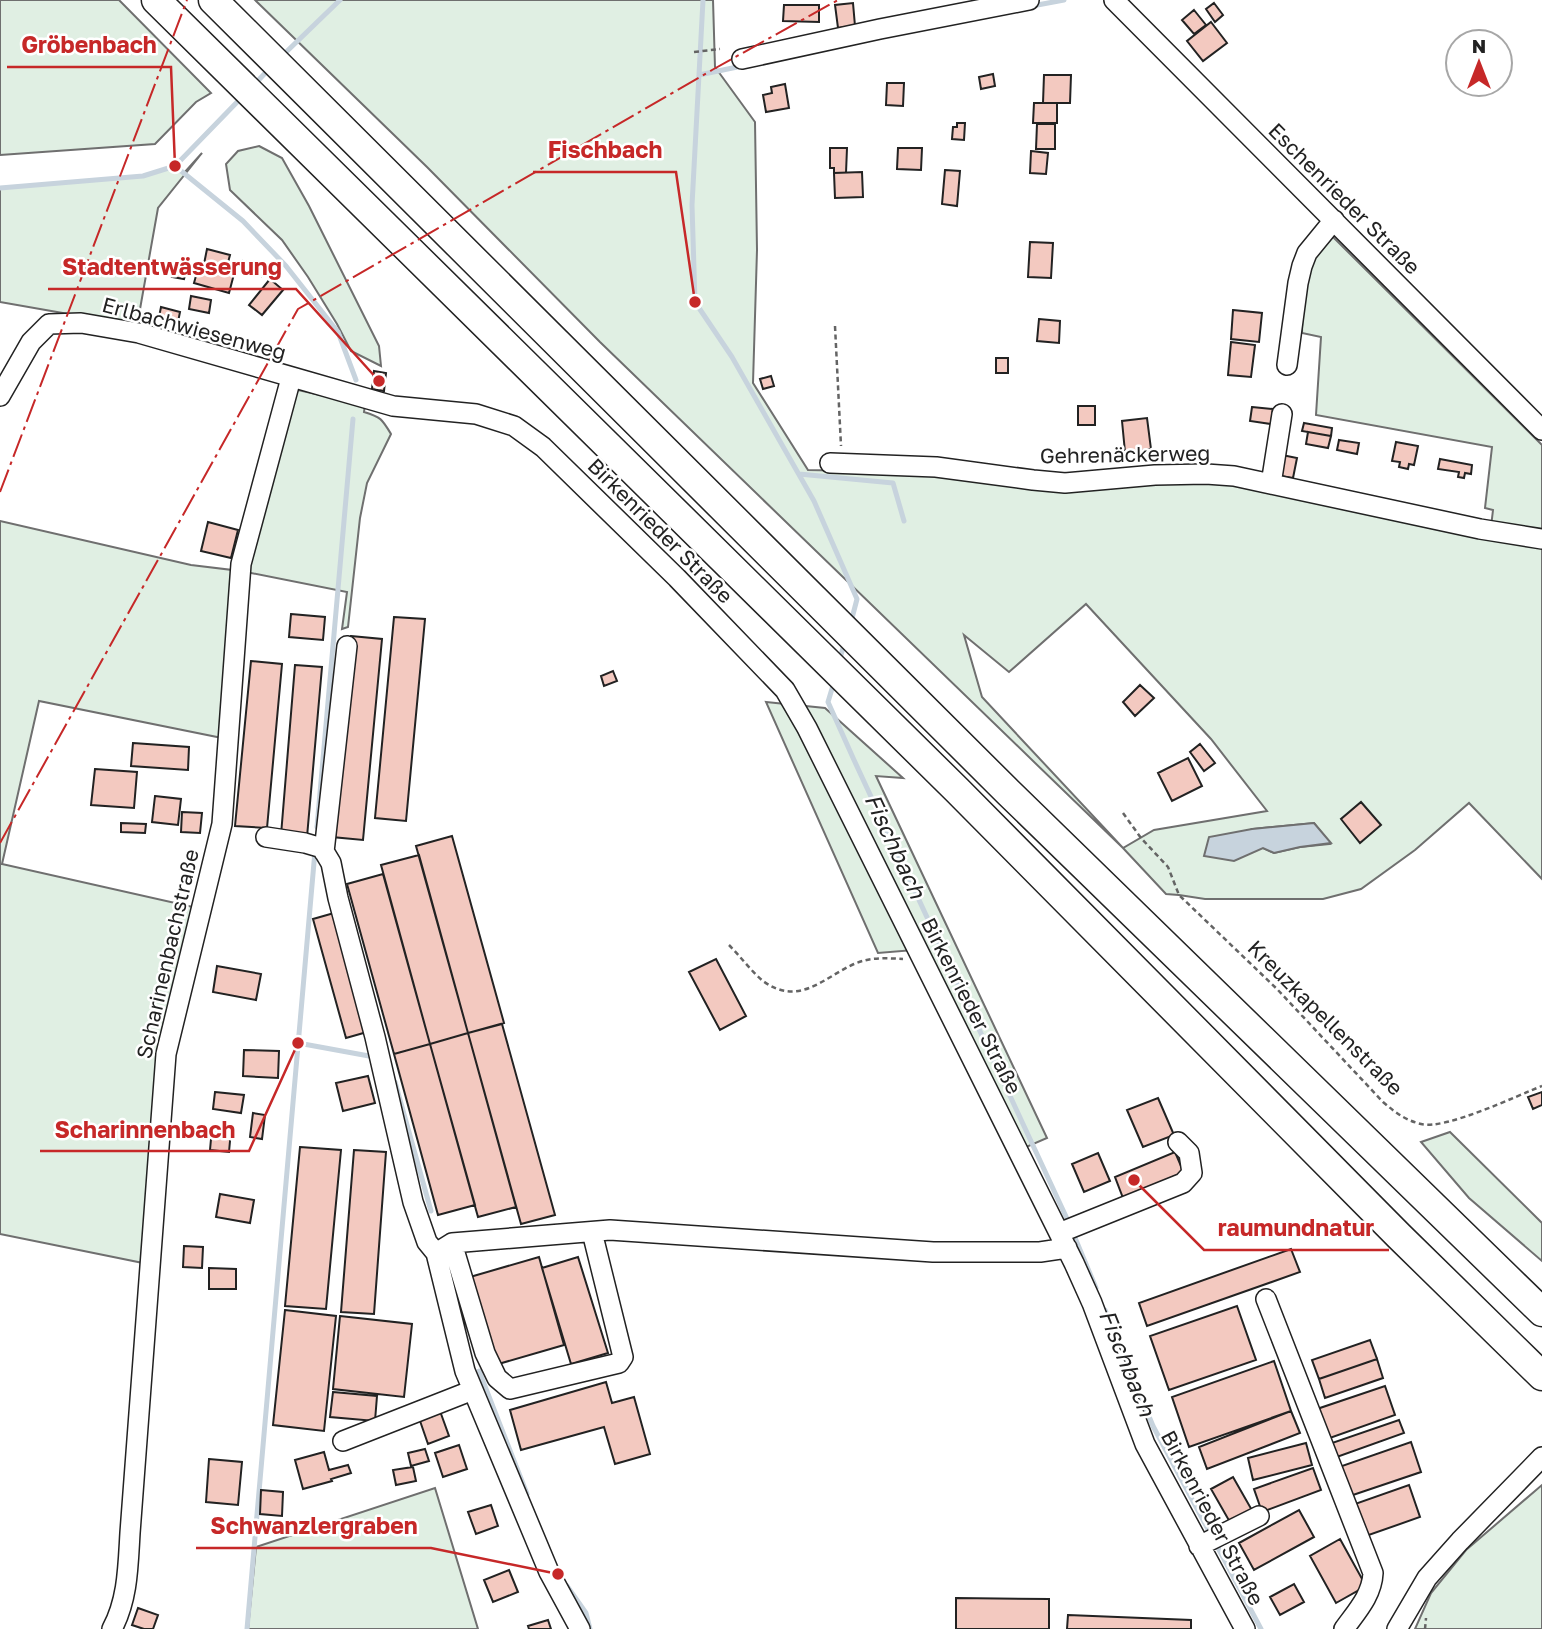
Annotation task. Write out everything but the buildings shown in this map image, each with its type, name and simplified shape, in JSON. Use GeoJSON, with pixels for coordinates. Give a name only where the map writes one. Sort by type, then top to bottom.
{"type":"FeatureCollection","features":[{"type":"Feature","properties":{"kind":"highway"},"geometry":{"type":"LineString","coordinates":[[156,0],[837,672],[1542,1376]]}},
{"type":"Feature","properties":{"kind":"highway"},"geometry":{"type":"LineString","coordinates":[[214,0],[1017,802],[1542,1312]]}},
{"type":"Feature","properties":{"kind":"street"},"geometry":{"type":"LineString","coordinates":[[742,59],[1029,0]]}},
{"type":"Feature","properties":{"kind":"street","name":"Eschenrieder Straße"},"geometry":{"type":"LineString","coordinates":[[1114,0],[1542,430]]}},
{"type":"Feature","properties":{"kind":"street"},"geometry":{"type":"LineString","coordinates":[[1287,365],[1302,266],[1307,253],[1334,220]]}},
{"type":"Feature","properties":{"kind":"street","name":"Erlbachwiesenweg"},"geometry":{"type":"LineString","coordinates":[[0,397],[31,342],[49,324],[81,323],[139,333],[291,378]]}},
{"type":"Feature","properties":{"kind":"street","name":"Birkenrieder Straße"},"geometry":{"type":"LineString","coordinates":[[291,378],[393,406],[476,414],[514,426],[543,447],[677,578],[785,690],[807,728],[1062,1238],[1092,1303],[1145,1444],[1245,1629]]}},
{"type":"Feature","properties":{"kind":"street","name":"Scharinenbachstraße"},"geometry":{"type":"LineString","coordinates":[[112,1629],[128,1580],[166,1054],[222,824],[241,564],[291,378]]}},
{"type":"Feature","properties":{"kind":"street"},"geometry":{"type":"LineString","coordinates":[[1271,484],[1282,414]]}},
{"type":"Feature","properties":{"kind":"street","name":"Gehrenäckerweg"},"geometry":{"type":"LineString","coordinates":[[836,463],[936,467],[1065,483],[1155,475],[1234,476],[1480,529],[1542,539]]}},
{"type":"Feature","properties":{"kind":"street"},"geometry":{"type":"LineString","coordinates":[[317,848],[347,646]]}},
{"type":"Feature","properties":{"kind":"street"},"geometry":{"type":"LineString","coordinates":[[266,837],[317,848],[331,863],[413,1202],[427,1242],[444,1248],[610,1230],[933,1252],[1040,1252],[1082,1224],[1184,1183],[1192,1173],[1189,1153],[1178,1142]]}},
{"type":"Feature","properties":{"kind":"street"},"geometry":{"type":"LineString","coordinates":[[444,1248],[485,1353],[497,1378],[510,1389],[619,1363],[623,1357],[592,1232]]}},
{"type":"Feature","properties":{"kind":"street"},"geometry":{"type":"LineString","coordinates":[[444,1248],[465,1371],[549,1572],[580,1629]]}},
{"type":"Feature","properties":{"kind":"street"},"geometry":{"type":"LineString","coordinates":[[1266,1299],[1373,1573],[1369,1593],[1345,1629]]}},
{"type":"Feature","properties":{"kind":"street"},"geometry":{"type":"LineString","coordinates":[[343,1441],[473,1390]]}},
{"type":"Feature","properties":{"kind":"street"},"geometry":{"type":"LineString","coordinates":[[1397,1629],[1427,1578],[1542,1457]]}},
{"type":"Feature","properties":{"kind":"street"},"geometry":{"type":"LineString","coordinates":[[1201,1545],[1259,1516]]}},
{"type":"Feature","properties":{"kind":"path"},"geometry":{"type":"LineString","coordinates":[[694,52],[720,49]]}},
{"type":"Feature","properties":{"kind":"path"},"geometry":{"type":"LineString","coordinates":[[835,326],[836,463]]}},
{"type":"Feature","properties":{"kind":"path","name":"Kreuzkapellenstraße"},"geometry":{"type":"LineString","coordinates":[[1122,813],[1168,867],[1179,895],[1277,989],[1400,1117],[1424,1125],[1455,1121],[1542,1086]]}},
{"type":"Feature","properties":{"kind":"path"},"geometry":{"type":"LineString","coordinates":[[729,945],[763,980],[781,990],[803,990],[854,964],[877,957],[920,957]]}},
{"type":"Feature","properties":{"kind":"green space"},"geometry":{"type":"Polygon","coordinates":[[[0,0],[119,0],[211,93],[196,102],[155,144],[0,155],[0,0]]]}},
{"type":"Feature","properties":{"kind":"green space"},"geometry":{"type":"Polygon","coordinates":[[[255,0],[713,0],[715,67],[755,122],[757,250],[753,383],[808,470],[1205,478],[1542,543],[1542,879],[1469,803],[1415,850],[1361,889],[1323,899],[1205,899],[1166,894],[1123,848],[600,342],[427,167],[255,0]],[[1086,604],[1009,672],[964,635],[982,697],[1123,848],[1154,830],[1267,811],[1211,739],[1086,604]],[[1314,823],[1252,829],[1263,848],[1274,853],[1330,844],[1314,823]]]}},
{"type":"Feature","properties":{"kind":"green space"},"geometry":{"type":"Polygon","coordinates":[[[259,146],[282,158],[309,206],[379,346],[381,366],[351,351],[308,277],[282,240],[230,190],[226,164],[238,151],[259,146]]]}},
{"type":"Feature","properties":{"kind":"green space"},"geometry":{"type":"Polygon","coordinates":[[[202,153],[158,208],[137,326],[0,302],[0,188],[143,176],[175,166],[184,173],[202,153]]]}},
{"type":"Feature","properties":{"kind":"green space"},"geometry":{"type":"Polygon","coordinates":[[[1333,237],[1542,445],[1542,535],[1491,527],[1493,510],[1485,508],[1492,447],[1316,415],[1321,337],[1302,333],[1303,285],[1308,263],[1333,237]]]}},
{"type":"Feature","properties":{"kind":"green space"},"geometry":{"type":"Polygon","coordinates":[[[298,390],[365,405],[364,412],[380,419],[391,434],[367,483],[360,518],[348,627],[342,629],[347,592],[246,572],[291,400],[298,390]]]}},
{"type":"Feature","properties":{"kind":"green space"},"geometry":{"type":"Polygon","coordinates":[[[0,521],[191,565],[232,570],[222,738],[39,701],[2,864],[193,907],[143,1263],[0,1234],[0,521]]]}},
{"type":"Feature","properties":{"kind":"green space"},"geometry":{"type":"Polygon","coordinates":[[[766,702],[825,708],[903,778],[876,776],[1047,1138],[1024,1148],[926,949],[878,953],[766,702]]]}},
{"type":"Feature","properties":{"kind":"green space"},"geometry":{"type":"Polygon","coordinates":[[[1450,1132],[1542,1223],[1542,1261],[1469,1198],[1421,1142],[1450,1132]]]}},
{"type":"Feature","properties":{"kind":"green space"},"geometry":{"type":"Polygon","coordinates":[[[1542,1485],[1542,1629],[1415,1629],[1431,1593],[1466,1550],[1542,1485]]]}},
{"type":"Feature","properties":{"kind":"green space"},"geometry":{"type":"Polygon","coordinates":[[[435,1488],[478,1629],[248,1629],[256,1547],[435,1488]]]}},
{"type":"Feature","properties":{"kind":"shaded area"},"geometry":{"type":"Polygon","coordinates":[[[1314,823],[1331,843],[1274,853],[1263,848],[1234,861],[1204,856],[1209,837],[1252,829],[1314,823]]]}},
{"type":"Feature","properties":{"kind":"waterway"},"geometry":{"type":"LineString","coordinates":[[281,57],[340,0]]}},
{"type":"Feature","properties":{"kind":"waterway","name":"Fischbach"},"geometry":{"type":"LineString","coordinates":[[703,0],[692,205],[695,302],[732,357],[814,501],[857,599],[851,622]]}},
{"type":"Feature","properties":{"kind":"waterway"},"geometry":{"type":"LineString","coordinates":[[1032,6],[1064,0]]}},
{"type":"Feature","properties":{"kind":"waterway"},"geometry":{"type":"LineString","coordinates":[[699,75],[742,66]]}},
{"type":"Feature","properties":{"kind":"waterway"},"geometry":{"type":"LineString","coordinates":[[254,85],[269,69]]}},
{"type":"Feature","properties":{"kind":"waterway"},"geometry":{"type":"LineString","coordinates":[[0,188],[143,176],[175,166],[242,97]]}},
{"type":"Feature","properties":{"kind":"waterway"},"geometry":{"type":"LineString","coordinates":[[175,166],[243,221],[286,266],[338,332],[356,380]]}},
{"type":"Feature","properties":{"kind":"waterway"},"geometry":{"type":"LineString","coordinates":[[317,827],[353,419]]}},
{"type":"Feature","properties":{"kind":"waterway"},"geometry":{"type":"LineString","coordinates":[[799,474],[893,483],[904,521]]}},
{"type":"Feature","properties":{"kind":"waterway","name":"Fischbach"},"geometry":{"type":"LineString","coordinates":[[839,662],[845,641]]}},
{"type":"Feature","properties":{"kind":"waterway","name":"Fischbach"},"geometry":{"type":"LineString","coordinates":[[834,682],[828,702],[1069,1223]]}},
{"type":"Feature","properties":{"kind":"waterway"},"geometry":{"type":"LineString","coordinates":[[247,1629],[315,851]]}},
{"type":"Feature","properties":{"kind":"waterway"},"geometry":{"type":"LineString","coordinates":[[298,1043],[375,1058]]}},
{"type":"Feature","properties":{"kind":"waterway"},"geometry":{"type":"LineString","coordinates":[[395,1082],[431,1211]]}},
{"type":"Feature","properties":{"kind":"waterway","name":"Fischbach"},"geometry":{"type":"LineString","coordinates":[[1073,1233],[1096,1288]]}},
{"type":"Feature","properties":{"kind":"waterway","name":"Fischbach"},"geometry":{"type":"LineString","coordinates":[[1105,1310],[1153,1426],[1211,1535]]}},
{"type":"Feature","properties":{"kind":"waterway"},"geometry":{"type":"LineString","coordinates":[[479,1371],[527,1494]]}},
{"type":"Feature","properties":{"kind":"waterway","name":"Fischbach"},"geometry":{"type":"LineString","coordinates":[[1216,1544],[1261,1629]]}},
{"type":"Feature","properties":{"kind":"waterway"},"geometry":{"type":"LineString","coordinates":[[567,1586],[586,1613],[590,1629]]}},
{"type":"Feature","properties":{"kind":"power"},"geometry":{"type":"LineString","coordinates":[[0,492],[187,0]]}},
{"type":"Feature","properties":{"kind":"power"},"geometry":{"type":"LineString","coordinates":[[0,843],[298,309],[838,0]]}},
{"type":"Feature","properties":{"kind":"place","name":"Gröbenbach"},"geometry":{"type":"Point","coordinates":[175,166]}},
{"type":"Feature","properties":{"kind":"place","name":"Fischbach"},"geometry":{"type":"Point","coordinates":[695,302]}},
{"type":"Feature","properties":{"kind":"place","name":"Stadtentwässerung"},"geometry":{"type":"Point","coordinates":[379,381]}},
{"type":"Feature","properties":{"kind":"place","name":"Scharinnenbach"},"geometry":{"type":"Point","coordinates":[298,1043]}},
{"type":"Feature","properties":{"kind":"place","name":"raumundnatur"},"geometry":{"type":"Point","coordinates":[1134,1180]}},
{"type":"Feature","properties":{"kind":"place","name":"Schwanzlergraben"},"geometry":{"type":"Point","coordinates":[558,1574]}}]}
